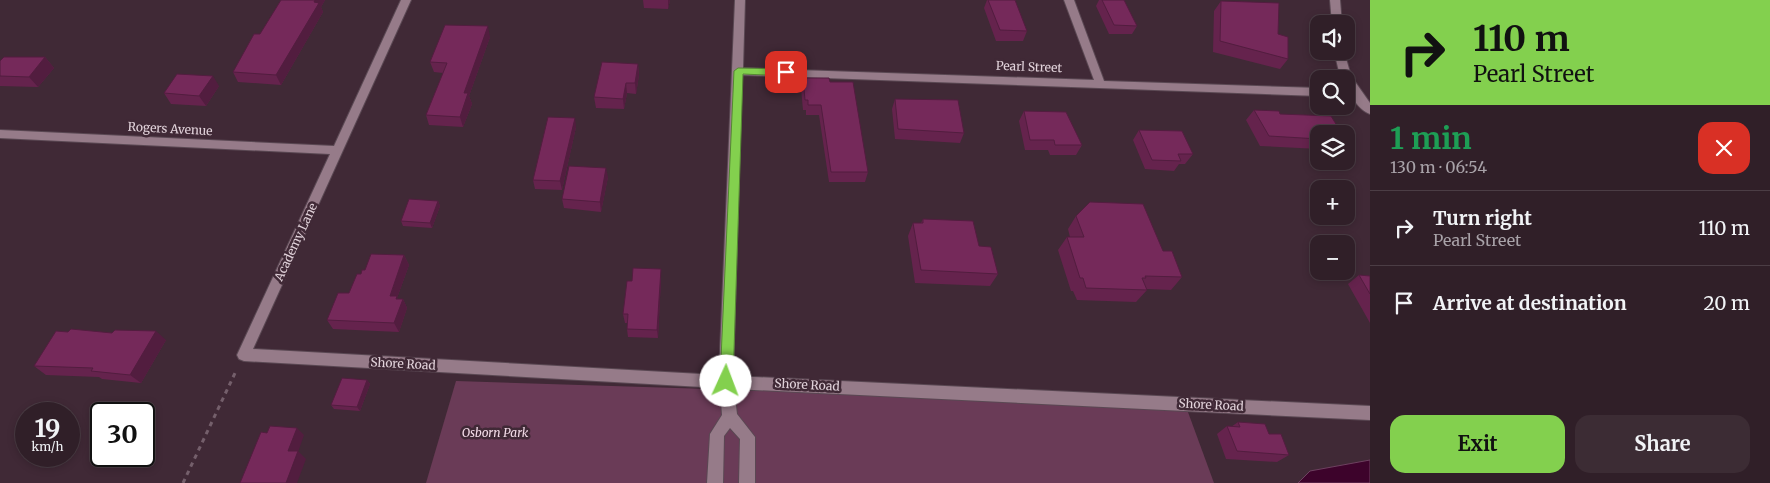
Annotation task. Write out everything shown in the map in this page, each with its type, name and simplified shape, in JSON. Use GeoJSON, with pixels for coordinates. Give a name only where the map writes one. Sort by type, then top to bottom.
{"type":"FeatureCollection","features":[{"type":"Feature","properties":{"kind":"street","name":"Academy Lane"},"geometry":{"type":"LineString","coordinates":[[244,355],[406,0]]}},
{"type":"Feature","properties":{"kind":"street"},"geometry":{"type":"LineString","coordinates":[[740,0],[726,381],[730,417],[748,437],[747,483]]}},
{"type":"Feature","properties":{"kind":"street"},"geometry":{"type":"LineString","coordinates":[[1069,0],[1100,84]]}},
{"type":"Feature","properties":{"kind":"street"},"geometry":{"type":"LineString","coordinates":[[1335,0],[1336,15]]}},
{"type":"Feature","properties":{"kind":"street","name":"Pearl Street"},"geometry":{"type":"LineString","coordinates":[[738,71],[1310,92]]}},
{"type":"Feature","properties":{"kind":"street"},"geometry":{"type":"LineString","coordinates":[[1355,93],[1370,93]]}},
{"type":"Feature","properties":{"kind":"street"},"geometry":{"type":"LineString","coordinates":[[1355,97],[1370,110]]}},
{"type":"Feature","properties":{"kind":"street","name":"Rogers Avenue"},"geometry":{"type":"LineString","coordinates":[[0,134],[338,150]]}},
{"type":"Feature","properties":{"kind":"street","name":"Shore Road"},"geometry":{"type":"LineString","coordinates":[[244,355],[1370,413]]}},
{"type":"Feature","properties":{"kind":"street"},"geometry":{"type":"LineString","coordinates":[[715,483],[717,434],[730,417]]}},
{"type":"Feature","properties":{"kind":"path"},"geometry":{"type":"LineString","coordinates":[[182,483],[244,355]]}},
{"type":"Feature","properties":{"kind":"green space","name":"Osborn Park"},"geometry":{"type":"Polygon","coordinates":[[[456,381],[1185,404],[1214,483],[426,483],[456,381]]]}},
{"type":"Feature","properties":{"kind":"shaded area"},"geometry":{"type":"Polygon","coordinates":[[[1370,460],[1370,483],[1298,483],[1310,471],[1370,460]]]}},
{"type":"Feature","properties":{"kind":"building"},"geometry":{"type":"Polygon","coordinates":[[[281,0],[315,0],[314,2],[319,3],[276,75],[233,72],[254,34],[260,34],[281,0]]]}},
{"type":"Feature","properties":{"kind":"building"},"geometry":{"type":"Polygon","coordinates":[[[988,0],[1015,0],[1027,31],[1000,30],[988,0]]]}},
{"type":"Feature","properties":{"kind":"building"},"geometry":{"type":"Polygon","coordinates":[[[1102,0],[1124,0],[1137,26],[1114,25],[1102,0]]]}},
{"type":"Feature","properties":{"kind":"building"},"geometry":{"type":"Polygon","coordinates":[[[1221,1],[1279,3],[1278,34],[1288,37],[1288,59],[1220,41],[1221,1]]]}},
{"type":"Feature","properties":{"kind":"building"},"geometry":{"type":"Polygon","coordinates":[[[445,25],[488,26],[464,93],[468,93],[460,117],[426,115],[447,63],[430,62],[445,25]]]}},
{"type":"Feature","properties":{"kind":"building"},"geometry":{"type":"Polygon","coordinates":[[[4,57],[45,57],[29,77],[0,76],[0,61],[4,57]]]}},
{"type":"Feature","properties":{"kind":"building"},"geometry":{"type":"Polygon","coordinates":[[[602,62],[638,64],[635,83],[626,83],[623,99],[594,97],[602,62]]]}},
{"type":"Feature","properties":{"kind":"building"},"geometry":{"type":"Polygon","coordinates":[[[177,74],[213,76],[199,96],[164,93],[177,74]]]}},
{"type":"Feature","properties":{"kind":"building"},"geometry":{"type":"Polygon","coordinates":[[[803,78],[829,78],[830,82],[853,82],[868,172],[831,172],[821,105],[808,105],[808,100],[805,100],[803,78]]]}},
{"type":"Feature","properties":{"kind":"building"},"geometry":{"type":"Polygon","coordinates":[[[895,99],[958,100],[964,133],[898,129],[895,99]]]}},
{"type":"Feature","properties":{"kind":"building"},"geometry":{"type":"Polygon","coordinates":[[[1254,110],[1279,111],[1280,114],[1331,116],[1336,125],[1310,125],[1310,138],[1269,136],[1254,110]]]}},
{"type":"Feature","properties":{"kind":"building"},"geometry":{"type":"Polygon","coordinates":[[[1024,111],[1066,112],[1082,145],[1055,145],[1054,140],[1030,140],[1024,111]]]}},
{"type":"Feature","properties":{"kind":"building"},"geometry":{"type":"Polygon","coordinates":[[[548,117],[575,118],[560,181],[533,180],[548,117]]]}},
{"type":"Feature","properties":{"kind":"building"},"geometry":{"type":"Polygon","coordinates":[[[1139,130],[1182,131],[1193,154],[1178,154],[1181,161],[1152,160],[1139,130]]]}},
{"type":"Feature","properties":{"kind":"building"},"geometry":{"type":"Polygon","coordinates":[[[569,166],[606,168],[600,202],[562,199],[569,166]]]}},
{"type":"Feature","properties":{"kind":"building"},"geometry":{"type":"Polygon","coordinates":[[[409,199],[438,201],[430,223],[401,221],[409,199]]]}},
{"type":"Feature","properties":{"kind":"building"},"geometry":{"type":"Polygon","coordinates":[[[1090,202],[1143,204],[1163,251],[1172,251],[1182,277],[1145,276],[1146,278],[1142,278],[1147,290],[1086,288],[1083,278],[1080,278],[1067,237],[1084,237],[1076,216],[1090,202]]]}},
{"type":"Feature","properties":{"kind":"building"},"geometry":{"type":"Polygon","coordinates":[[[923,219],[973,221],[979,246],[991,247],[998,274],[921,270],[913,223],[923,223],[923,219]]]}},
{"type":"Feature","properties":{"kind":"building"},"geometry":{"type":"Polygon","coordinates":[[[371,254],[404,255],[390,296],[397,296],[396,299],[403,299],[394,323],[327,320],[338,293],[349,293],[357,274],[361,274],[362,270],[365,270],[371,254]]]}},
{"type":"Feature","properties":{"kind":"building"},"geometry":{"type":"Polygon","coordinates":[[[633,268],[661,269],[657,330],[627,329],[628,314],[623,314],[627,281],[632,281],[633,268]]]}},
{"type":"Feature","properties":{"kind":"building"},"geometry":{"type":"Polygon","coordinates":[[[1359,275],[1370,276],[1370,294],[1359,275]]]}},
{"type":"Feature","properties":{"kind":"building"},"geometry":{"type":"Polygon","coordinates":[[[71,329],[112,333],[115,330],[156,331],[130,375],[91,371],[93,368],[34,366],[56,331],[68,332],[71,329]]]}},
{"type":"Feature","properties":{"kind":"building"},"geometry":{"type":"Polygon","coordinates":[[[342,378],[367,380],[357,407],[331,405],[342,378]]]}},
{"type":"Feature","properties":{"kind":"building"},"geometry":{"type":"Polygon","coordinates":[[[1238,422],[1265,424],[1269,434],[1281,434],[1289,455],[1237,451],[1227,426],[1240,427],[1238,422]]]}},
{"type":"Feature","properties":{"kind":"building"},"geometry":{"type":"Polygon","coordinates":[[[270,426],[297,428],[288,451],[298,451],[286,483],[240,483],[261,432],[267,433],[270,426]]]}},
{"type":"Feature","properties":{"kind":"route"},"geometry":{"type":"LineString","coordinates":[[726,381],[738,71],[786,72]]}}]}
